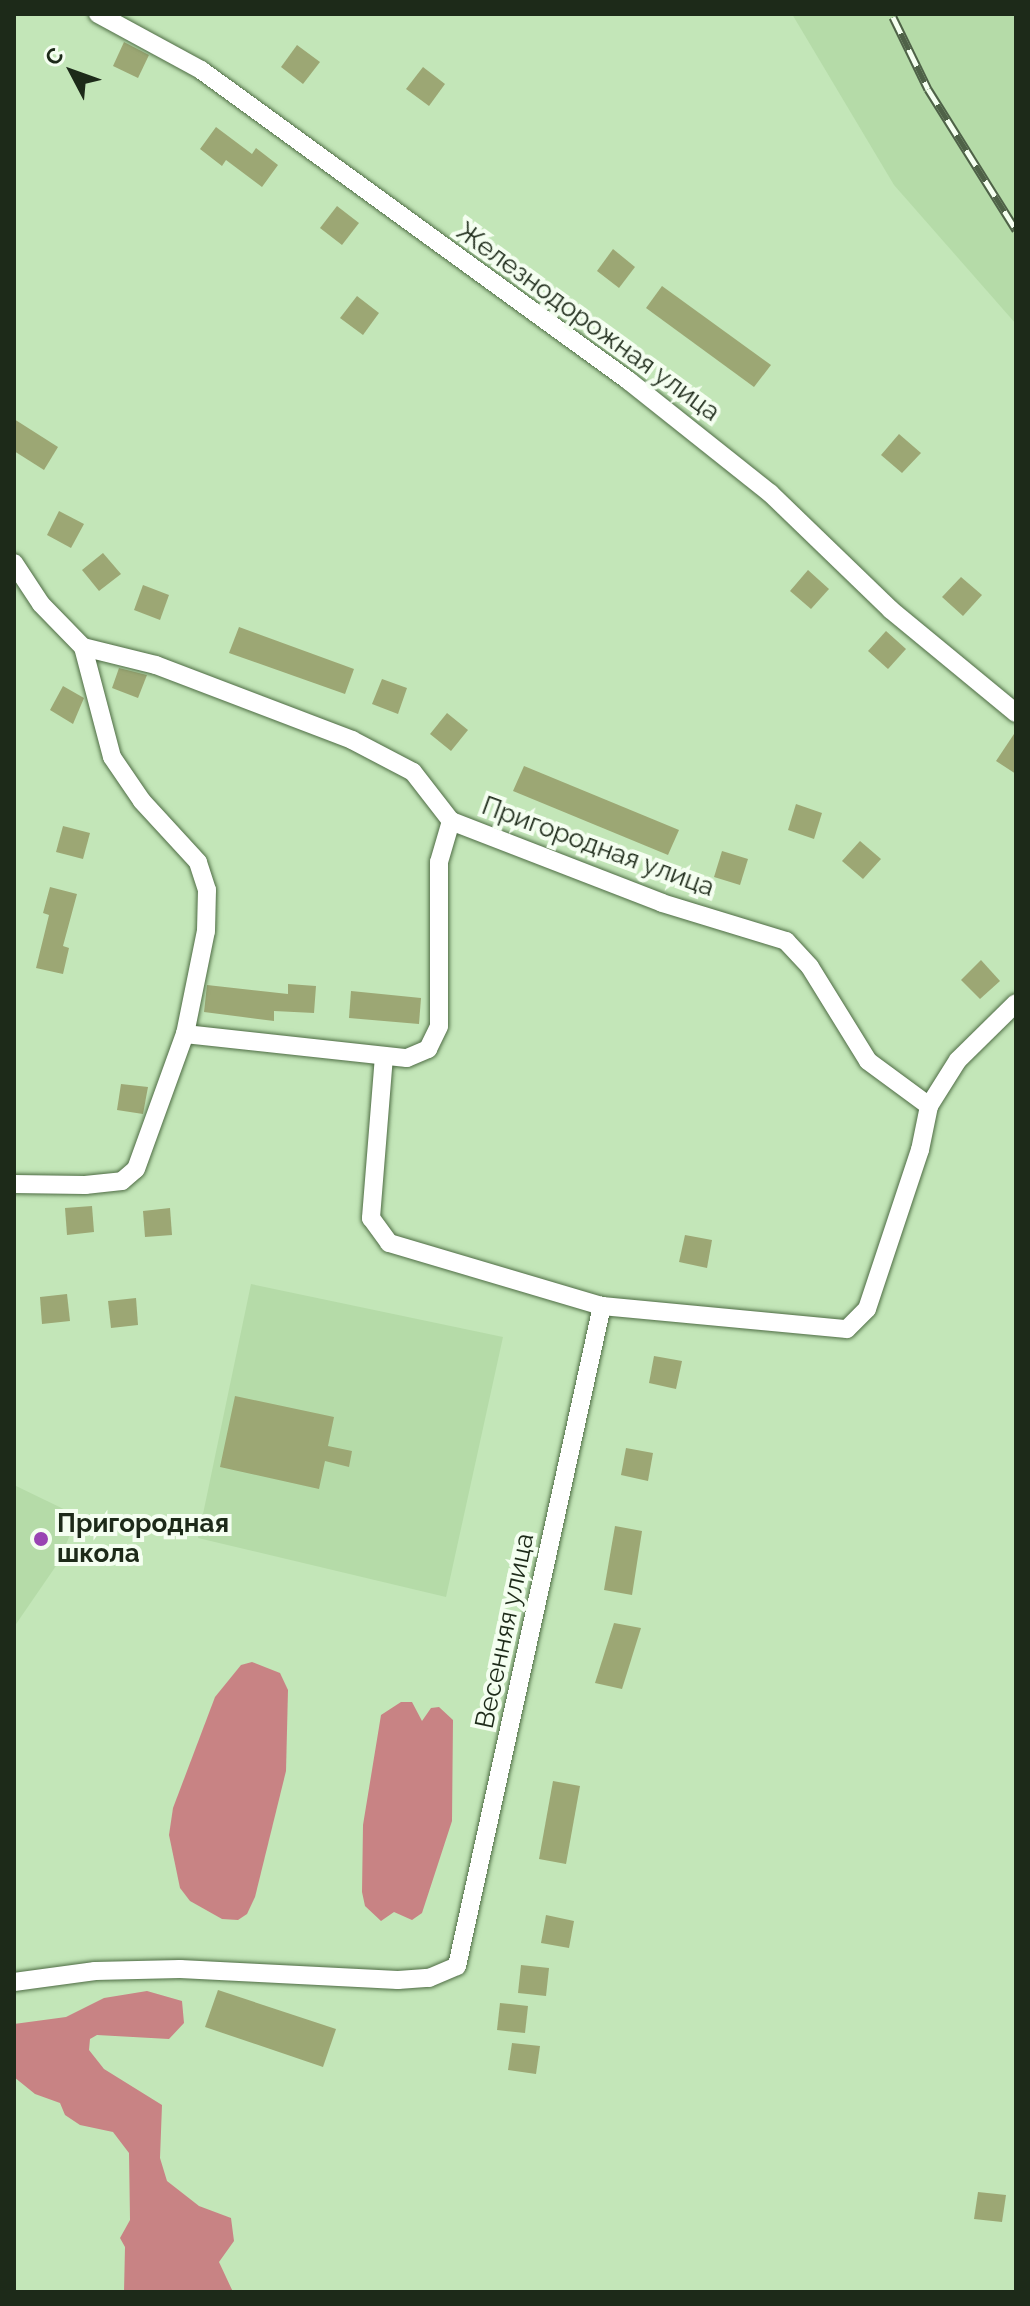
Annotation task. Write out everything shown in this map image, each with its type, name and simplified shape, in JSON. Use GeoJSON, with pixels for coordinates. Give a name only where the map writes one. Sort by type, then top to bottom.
{"type":"FeatureCollection","features":[{"type":"Feature","properties":{"kind":"street","name":"Железнодорожная улица"},"geometry":{"type":"LineString","coordinates":[[98,14],[201,70],[640,390],[770,493],[891,610],[1016,713]]}},
{"type":"Feature","properties":{"kind":"street"},"geometry":{"type":"LineString","coordinates":[[14,563],[41,604],[83,647],[112,757],[142,801],[198,862],[207,890],[206,931],[185,1034],[136,1169],[122,1181],[85,1185],[14,1184]]}},
{"type":"Feature","properties":{"kind":"street","name":"Пригородная улица"},"geometry":{"type":"LineString","coordinates":[[83,647],[156,665],[352,740],[413,772],[451,821],[662,903],[786,941],[810,967],[836,1017],[868,1061],[929,1106]]}},
{"type":"Feature","properties":{"kind":"street"},"geometry":{"type":"LineString","coordinates":[[185,1034],[384,1056],[419,1056],[435,1040],[439,862],[451,821]]}},
{"type":"Feature","properties":{"kind":"street"},"geometry":{"type":"LineString","coordinates":[[384,1056],[371,1218],[378,1233],[404,1251],[602,1306],[847,1329],[857,1322],[871,1297],[920,1150],[929,1106],[958,1060],[1016,1003]]}},
{"type":"Feature","properties":{"kind":"street","name":"Весенняя улица"},"geometry":{"type":"LineString","coordinates":[[14,1982],[95,1971],[207,1969],[398,1980],[429,1978],[457,1966],[602,1306]]}},
{"type":"Feature","properties":{"kind":"shaded area"},"geometry":{"type":"Polygon","coordinates":[[[792,14],[1016,14],[1016,324],[894,185],[792,14]]]}},
{"type":"Feature","properties":{"kind":"shaded area"},"geometry":{"type":"Polygon","coordinates":[[[251,1284],[503,1337],[446,1597],[198,1538],[251,1284]]]}},
{"type":"Feature","properties":{"kind":"shaded area","name":"Пригородная школа"},"geometry":{"type":"Polygon","coordinates":[[[14,1485],[78,1516],[58,1563],[14,1627],[14,1485]]]}},
{"type":"Feature","properties":{"kind":"shaded area"},"geometry":{"type":"Polygon","coordinates":[[[252,1662],[280,1673],[288,1690],[286,1771],[255,1897],[247,1914],[238,1920],[222,1919],[190,1901],[180,1888],[169,1835],[173,1808],[215,1697],[241,1665],[252,1662]]]}},
{"type":"Feature","properties":{"kind":"shaded area"},"geometry":{"type":"Polygon","coordinates":[[[401,1702],[412,1702],[422,1721],[431,1708],[439,1707],[453,1720],[452,1821],[422,1913],[412,1920],[394,1912],[381,1921],[365,1906],[362,1892],[363,1825],[381,1715],[401,1702]]]}},
{"type":"Feature","properties":{"kind":"shaded area"},"geometry":{"type":"Polygon","coordinates":[[[147,1991],[182,2001],[184,2023],[169,2039],[97,2035],[90,2039],[89,2050],[104,2069],[162,2105],[160,2158],[167,2181],[199,2206],[231,2218],[234,2241],[219,2262],[233,2292],[124,2292],[125,2247],[120,2238],[130,2220],[129,2153],[113,2132],[80,2125],[65,2115],[60,2103],[35,2094],[14,2077],[14,2024],[66,2017],[104,1998],[147,1991]]]}},
{"type":"Feature","properties":{"kind":"building"},"geometry":{"type":"Polygon","coordinates":[[[124,42],[149,55],[138,78],[113,66],[124,42]]]}},
{"type":"Feature","properties":{"kind":"building"},"geometry":{"type":"Polygon","coordinates":[[[297,45],[320,62],[303,84],[281,67],[297,45]]]}},
{"type":"Feature","properties":{"kind":"building"},"geometry":{"type":"Polygon","coordinates":[[[423,67],[445,84],[429,106],[406,89],[423,67]]]}},
{"type":"Feature","properties":{"kind":"building"},"geometry":{"type":"Polygon","coordinates":[[[216,127],[252,154],[256,148],[278,165],[262,187],[226,160],[222,166],[200,149],[216,127]]]}},
{"type":"Feature","properties":{"kind":"building"},"geometry":{"type":"Polygon","coordinates":[[[337,206],[359,223],[342,245],[320,228],[337,206]]]}},
{"type":"Feature","properties":{"kind":"building"},"geometry":{"type":"Polygon","coordinates":[[[613,249],[635,267],[619,288],[597,271],[613,249]]]}},
{"type":"Feature","properties":{"kind":"building"},"geometry":{"type":"Polygon","coordinates":[[[662,286],[771,365],[754,387],[646,308],[662,286]]]}},
{"type":"Feature","properties":{"kind":"building"},"geometry":{"type":"Polygon","coordinates":[[[357,296],[379,313],[363,335],[340,318],[357,296]]]}},
{"type":"Feature","properties":{"kind":"building"},"geometry":{"type":"Polygon","coordinates":[[[14,419],[58,447],[44,470],[14,451],[14,419]]]}},
{"type":"Feature","properties":{"kind":"building"},"geometry":{"type":"Polygon","coordinates":[[[899,434],[921,453],[902,473],[881,455],[899,434]]]}},
{"type":"Feature","properties":{"kind":"building"},"geometry":{"type":"Polygon","coordinates":[[[59,511],[84,524],[71,548],[47,535],[59,511]]]}},
{"type":"Feature","properties":{"kind":"building"},"geometry":{"type":"Polygon","coordinates":[[[103,553],[121,574],[99,591],[82,570],[103,553]]]}},
{"type":"Feature","properties":{"kind":"building"},"geometry":{"type":"Polygon","coordinates":[[[808,570],[829,589],[811,609],[790,591],[808,570]]]}},
{"type":"Feature","properties":{"kind":"building"},"geometry":{"type":"Polygon","coordinates":[[[961,577],[982,595],[963,616],[942,597],[961,577]]]}},
{"type":"Feature","properties":{"kind":"building"},"geometry":{"type":"Polygon","coordinates":[[[143,585],[169,595],[160,620],[134,610],[143,585]]]}},
{"type":"Feature","properties":{"kind":"building"},"geometry":{"type":"Polygon","coordinates":[[[239,627],[354,669],[345,694],[229,653],[239,627]]]}},
{"type":"Feature","properties":{"kind":"building"},"geometry":{"type":"Polygon","coordinates":[[[886,631],[906,649],[888,669],[868,651],[886,631]]]}},
{"type":"Feature","properties":{"kind":"building"},"geometry":{"type":"Polygon","coordinates":[[[119,668],[147,675],[138,698],[112,688],[119,668]]]}},
{"type":"Feature","properties":{"kind":"building"},"geometry":{"type":"Polygon","coordinates":[[[382,679],[407,688],[398,714],[372,704],[382,679]]]}},
{"type":"Feature","properties":{"kind":"building"},"geometry":{"type":"Polygon","coordinates":[[[63,686],[84,698],[73,724],[50,710],[63,686]]]}},
{"type":"Feature","properties":{"kind":"building"},"geometry":{"type":"Polygon","coordinates":[[[447,713],[468,730],[451,751],[430,734],[447,713]]]}},
{"type":"Feature","properties":{"kind":"building"},"geometry":{"type":"Polygon","coordinates":[[[1016,731],[1016,774],[996,761],[1016,731]]]}},
{"type":"Feature","properties":{"kind":"building"},"geometry":{"type":"Polygon","coordinates":[[[524,766],[679,830],[668,855],[513,791],[524,766]]]}},
{"type":"Feature","properties":{"kind":"building"},"geometry":{"type":"Polygon","coordinates":[[[796,804],[822,813],[814,839],[788,830],[796,804]]]}},
{"type":"Feature","properties":{"kind":"building"},"geometry":{"type":"Polygon","coordinates":[[[63,826],[90,833],[83,859],[56,852],[63,826]]]}},
{"type":"Feature","properties":{"kind":"building"},"geometry":{"type":"Polygon","coordinates":[[[860,841],[881,859],[863,879],[842,861],[860,841]]]}},
{"type":"Feature","properties":{"kind":"building"},"geometry":{"type":"Polygon","coordinates":[[[722,851],[748,859],[740,885],[714,877],[722,851]]]}},
{"type":"Feature","properties":{"kind":"building"},"geometry":{"type":"Polygon","coordinates":[[[50,887],[77,894],[63,946],[69,948],[63,974],[36,968],[49,915],[43,913],[50,887]]]}},
{"type":"Feature","properties":{"kind":"building"},"geometry":{"type":"Polygon","coordinates":[[[981,960],[1000,981],[980,999],[961,980],[981,960]]]}},
{"type":"Feature","properties":{"kind":"building"},"geometry":{"type":"Polygon","coordinates":[[[288,984],[316,986],[314,1013],[274,1011],[274,1021],[204,1012],[207,985],[288,994],[288,984]]]}},
{"type":"Feature","properties":{"kind":"building"},"geometry":{"type":"Polygon","coordinates":[[[351,991],[421,998],[419,1024],[349,1018],[351,991]]]}},
{"type":"Feature","properties":{"kind":"building"},"geometry":{"type":"Polygon","coordinates":[[[121,1084],[148,1087],[143,1114],[117,1110],[121,1084]]]}},
{"type":"Feature","properties":{"kind":"building"},"geometry":{"type":"Polygon","coordinates":[[[92,1206],[94,1232],[67,1235],[65,1208],[92,1206]]]}},
{"type":"Feature","properties":{"kind":"building"},"geometry":{"type":"Polygon","coordinates":[[[170,1208],[172,1235],[145,1237],[143,1211],[170,1208]]]}},
{"type":"Feature","properties":{"kind":"building"},"geometry":{"type":"Polygon","coordinates":[[[685,1235],[712,1240],[707,1268],[679,1262],[685,1235]]]}},
{"type":"Feature","properties":{"kind":"building"},"geometry":{"type":"Polygon","coordinates":[[[67,1294],[70,1321],[42,1324],[40,1297],[67,1294]]]}},
{"type":"Feature","properties":{"kind":"building"},"geometry":{"type":"Polygon","coordinates":[[[136,1298],[138,1325],[111,1328],[108,1301],[136,1298]]]}},
{"type":"Feature","properties":{"kind":"building"},"geometry":{"type":"Polygon","coordinates":[[[654,1356],[682,1361],[676,1389],[649,1383],[654,1356]]]}},
{"type":"Feature","properties":{"kind":"building"},"geometry":{"type":"Polygon","coordinates":[[[235,1396],[334,1417],[328,1446],[352,1451],[349,1467],[325,1461],[319,1489],[220,1467],[235,1396]]]}},
{"type":"Feature","properties":{"kind":"building"},"geometry":{"type":"Polygon","coordinates":[[[626,1448],[653,1453],[648,1481],[621,1475],[626,1448]]]}},
{"type":"Feature","properties":{"kind":"building"},"geometry":{"type":"Polygon","coordinates":[[[615,1526],[642,1531],[632,1595],[604,1590],[615,1526]]]}},
{"type":"Feature","properties":{"kind":"building"},"geometry":{"type":"Polygon","coordinates":[[[614,1623],[641,1628],[622,1689],[595,1683],[614,1623]]]}},
{"type":"Feature","properties":{"kind":"building"},"geometry":{"type":"Polygon","coordinates":[[[553,1781],[580,1786],[566,1864],[539,1859],[553,1781]]]}},
{"type":"Feature","properties":{"kind":"building"},"geometry":{"type":"Polygon","coordinates":[[[546,1915],[574,1921],[569,1948],[541,1943],[546,1915]]]}},
{"type":"Feature","properties":{"kind":"building"},"geometry":{"type":"Polygon","coordinates":[[[521,1965],[549,1968],[546,1996],[518,1993],[521,1965]]]}},
{"type":"Feature","properties":{"kind":"building"},"geometry":{"type":"Polygon","coordinates":[[[218,1990],[336,2029],[323,2067],[205,2027],[218,1990]]]}},
{"type":"Feature","properties":{"kind":"building"},"geometry":{"type":"Polygon","coordinates":[[[500,2003],[528,2006],[525,2033],[497,2030],[500,2003]]]}},
{"type":"Feature","properties":{"kind":"building"},"geometry":{"type":"Polygon","coordinates":[[[512,2043],[540,2046],[536,2074],[508,2070],[512,2043]]]}},
{"type":"Feature","properties":{"kind":"building"},"geometry":{"type":"Polygon","coordinates":[[[978,2192],[1006,2195],[1002,2222],[974,2219],[978,2192]]]}},
{"type":"Feature","properties":{"kind":"railway"},"geometry":{"type":"LineString","coordinates":[[893,17],[928,89],[1016,230]]}},
{"type":"Feature","properties":{"kind":"place","name":"Пригородная школа"},"geometry":{"type":"Point","coordinates":[41,1539]}}]}
